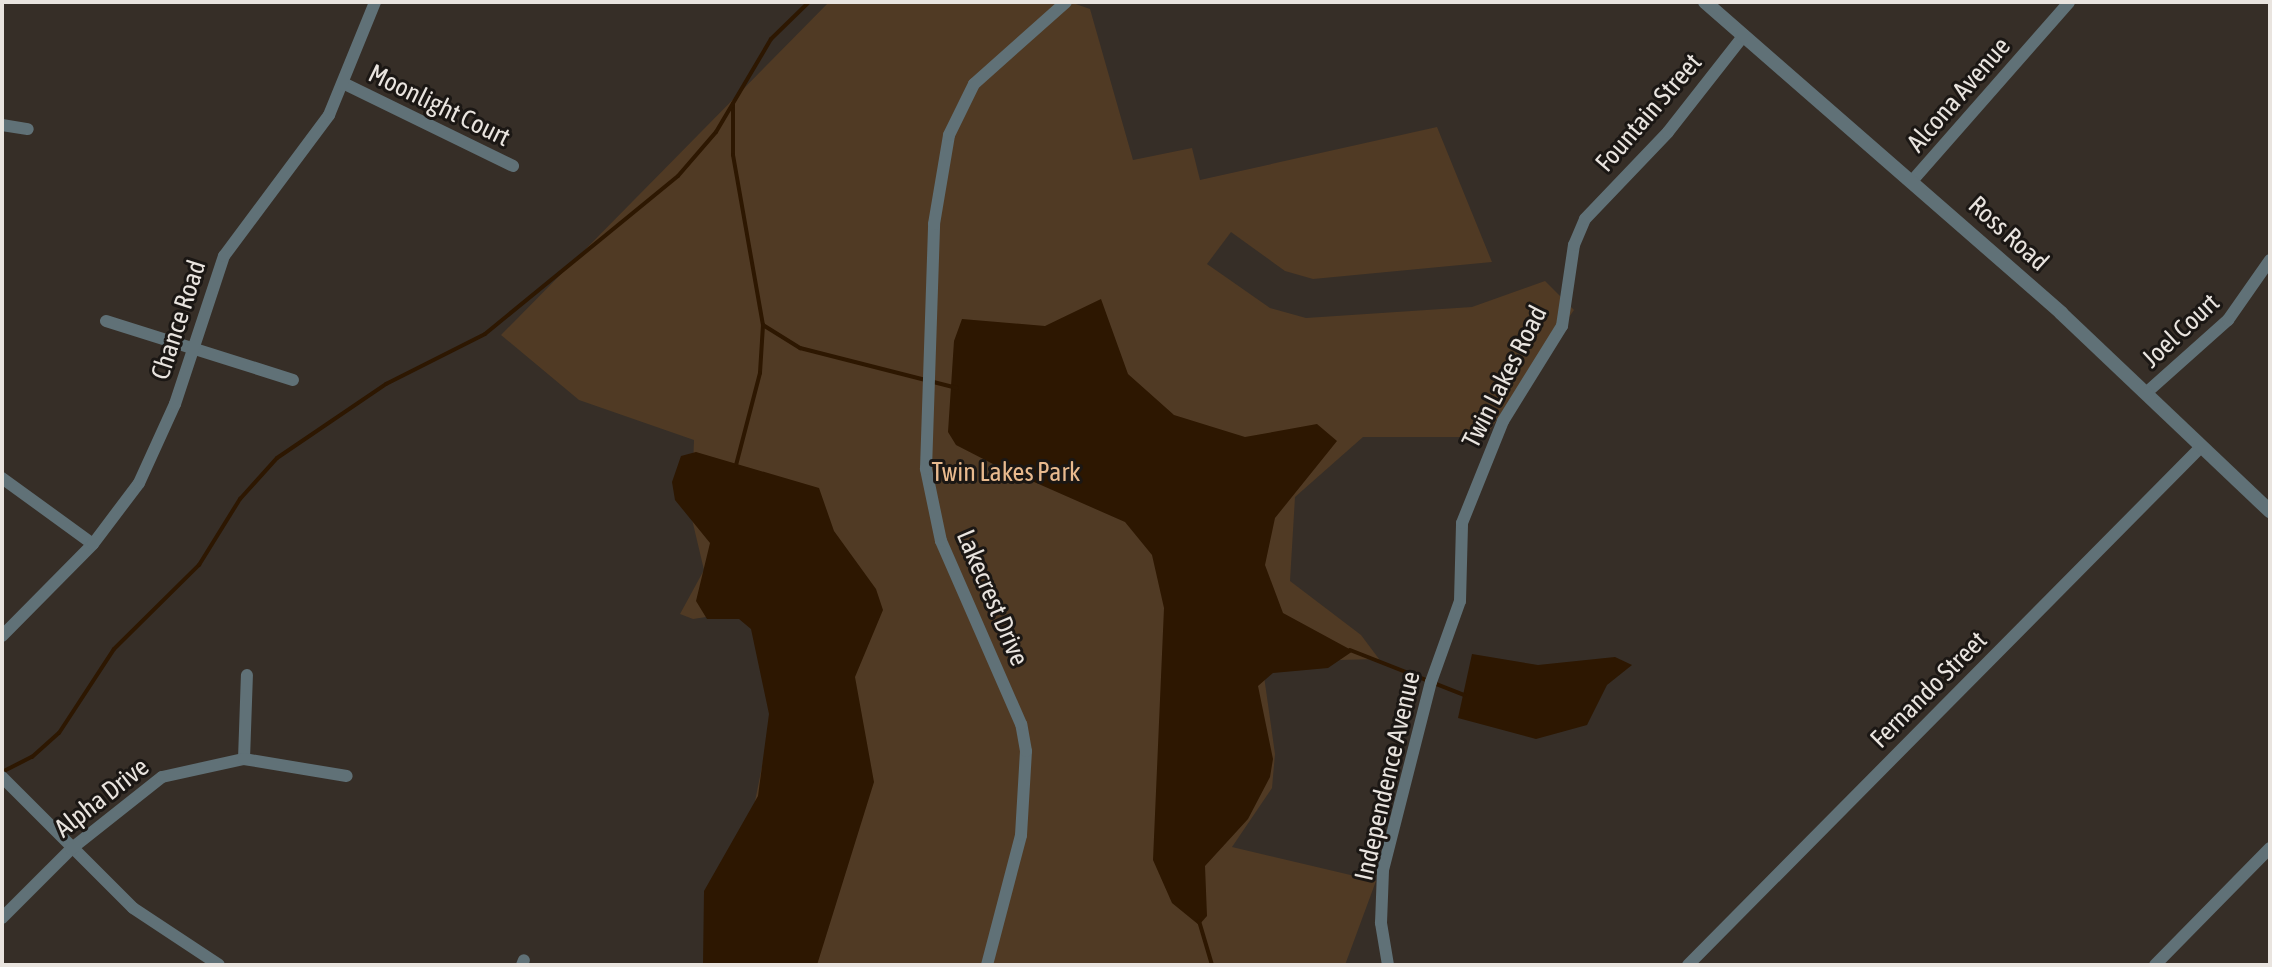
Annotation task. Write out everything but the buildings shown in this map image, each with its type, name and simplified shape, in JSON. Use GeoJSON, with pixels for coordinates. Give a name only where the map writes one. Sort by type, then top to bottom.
{"type":"FeatureCollection","features":[{"type":"Feature","properties":{"kind":"street","name":"Chance Road"},"geometry":{"type":"LineString","coordinates":[[2,636],[93,544],[148,467],[230,245],[345,84],[375,2]]}},
{"type":"Feature","properties":{"kind":"street","name":"Lakecrest Drive"},"geometry":{"type":"LineString","coordinates":[[987,965],[1021,835],[1026,751],[1021,724],[945,554],[926,469],[934,224],[949,135],[964,101],[983,73],[1066,2]]}},
{"type":"Feature","properties":{"kind":"street","name":"Ross Road"},"geometry":{"type":"LineString","coordinates":[[1705,2],[1912,181],[2146,393],[2270,511]]}},
{"type":"Feature","properties":{"kind":"street","name":"Alcona Avenue"},"geometry":{"type":"LineString","coordinates":[[1912,181],[2069,2]]}},
{"type":"Feature","properties":{"kind":"street","name":"Fountain Street"},"geometry":{"type":"LineString","coordinates":[[1585,219],[1668,132],[1744,35]]}},
{"type":"Feature","properties":{"kind":"street","name":"Moonlight Court"},"geometry":{"type":"LineString","coordinates":[[345,84],[513,166]]}},
{"type":"Feature","properties":{"kind":"street"},"geometry":{"type":"LineString","coordinates":[[2,125],[28,129]]}},
{"type":"Feature","properties":{"kind":"street","name":"Twin Lakes Road"},"geometry":{"type":"LineString","coordinates":[[1460,601],[1462,523],[1503,421],[1562,326],[1574,245],[1585,219]]}},
{"type":"Feature","properties":{"kind":"street","name":"Joel Court"},"geometry":{"type":"LineString","coordinates":[[2146,393],[2228,320],[2270,260]]}},
{"type":"Feature","properties":{"kind":"street"},"geometry":{"type":"LineString","coordinates":[[106,321],[293,380]]}},
{"type":"Feature","properties":{"kind":"street","name":"Fernando Street"},"geometry":{"type":"LineString","coordinates":[[1688,965],[2202,446]]}},
{"type":"Feature","properties":{"kind":"street"},"geometry":{"type":"LineString","coordinates":[[2,478],[93,544]]}},
{"type":"Feature","properties":{"kind":"street","name":"Independence Avenue"},"geometry":{"type":"LineString","coordinates":[[1388,965],[1381,923],[1383,870],[1431,682],[1460,601]]}},
{"type":"Feature","properties":{"kind":"street"},"geometry":{"type":"LineString","coordinates":[[244,759],[247,675]]}},
{"type":"Feature","properties":{"kind":"street","name":"Alpha Drive"},"geometry":{"type":"LineString","coordinates":[[2,918],[71,849],[162,777],[244,759],[347,776]]}},
{"type":"Feature","properties":{"kind":"street"},"geometry":{"type":"LineString","coordinates":[[2,777],[71,849],[166,935],[219,965]]}},
{"type":"Feature","properties":{"kind":"street"},"geometry":{"type":"LineString","coordinates":[[2155,965],[2270,848]]}},
{"type":"Feature","properties":{"kind":"green space","name":"Twin Lakes Park"},"geometry":{"type":"Polygon","coordinates":[[[829,2],[1070,2],[1090,9],[1133,160],[1192,148],[1200,180],[1437,127],[1492,262],[1313,279],[1285,271],[1231,232],[1207,264],[1270,308],[1306,318],[1472,307],[1545,281],[1574,310],[1485,437],[1363,437],[1295,497],[1290,581],[1361,635],[1379,659],[1262,662],[1275,754],[1272,788],[1232,847],[1376,881],[1345,965],[703,965],[751,821],[769,732],[771,675],[746,611],[693,619],[680,614],[704,570],[691,515],[694,440],[579,400],[501,335],[829,2]]]}},
{"type":"Feature","properties":{"kind":"shaded area"},"geometry":{"type":"Polygon","coordinates":[[[1101,299],[1128,374],[1174,415],[1245,437],[1317,424],[1337,441],[1275,518],[1265,565],[1283,613],[1353,651],[1328,668],[1273,673],[1258,686],[1273,759],[1270,777],[1248,819],[1205,866],[1207,916],[1199,925],[1172,903],[1153,860],[1164,608],[1152,555],[1125,522],[993,464],[956,445],[948,432],[954,341],[962,319],[1045,326],[1101,299]]]}},
{"type":"Feature","properties":{"kind":"shaded area"},"geometry":{"type":"Polygon","coordinates":[[[696,452],[819,488],[834,531],[876,589],[883,610],[855,677],[874,782],[817,965],[703,965],[704,891],[758,796],[769,714],[751,629],[739,619],[707,619],[696,601],[710,543],[675,500],[672,482],[681,456],[696,452]]]}},
{"type":"Feature","properties":{"kind":"shaded area"},"geometry":{"type":"Polygon","coordinates":[[[1472,654],[1538,665],[1615,657],[1632,665],[1607,685],[1587,725],[1536,739],[1458,718],[1472,654]]]}},
{"type":"Feature","properties":{"kind":"waterway"},"geometry":{"type":"LineString","coordinates":[[2,772],[32,757],[59,733],[114,649],[199,565],[240,499],[277,458],[386,384],[485,334],[678,176],[716,132],[771,39],[809,2]]}},
{"type":"Feature","properties":{"kind":"waterway"},"geometry":{"type":"LineString","coordinates":[[733,104],[733,155],[763,325],[760,373],[736,465]]}},
{"type":"Feature","properties":{"kind":"waterway"},"geometry":{"type":"LineString","coordinates":[[763,325],[800,348],[957,388]]}},
{"type":"Feature","properties":{"kind":"waterway"},"geometry":{"type":"LineString","coordinates":[[1350,650],[1464,695]]}},
{"type":"Feature","properties":{"kind":"waterway"},"geometry":{"type":"LineString","coordinates":[[1199,921],[1212,965]]}}]}
